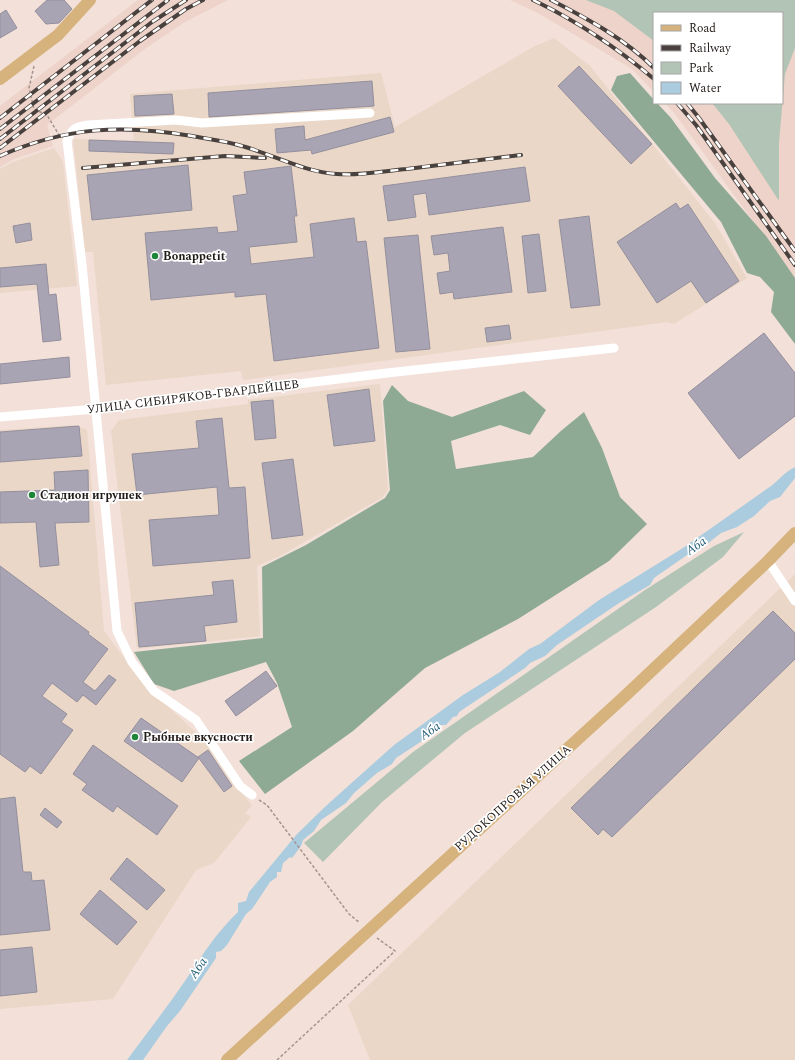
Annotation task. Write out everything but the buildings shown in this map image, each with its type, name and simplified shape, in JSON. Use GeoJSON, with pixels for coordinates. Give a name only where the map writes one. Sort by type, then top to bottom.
{"type":"FeatureCollection","features":[{"type":"Feature","properties":{"kind":"main road"},"geometry":{"type":"LineString","coordinates":[[0,79],[58,35],[90,0]]}},
{"type":"Feature","properties":{"kind":"main road","name":"РУДОКОПРОВАЯ УЛИЦА"},"geometry":{"type":"LineString","coordinates":[[227,1060],[625,696],[768,561],[795,533]]}},
{"type":"Feature","properties":{"kind":"street"},"geometry":{"type":"LineString","coordinates":[[252,795],[240,786],[196,720],[154,690],[132,662],[117,631],[82,264],[67,141],[70,133],[77,126],[176,120],[202,123],[370,112]]}},
{"type":"Feature","properties":{"kind":"street","name":"УЛИЦА СИБИРЯКОВ-ГВАРДЕЙЦЕВ"},"geometry":{"type":"LineString","coordinates":[[0,417],[96,409],[386,373],[614,348]]}},
{"type":"Feature","properties":{"kind":"street"},"geometry":{"type":"LineString","coordinates":[[768,561],[795,601]]}},
{"type":"Feature","properties":{"kind":"path"},"geometry":{"type":"LineString","coordinates":[[34,54],[34,68],[28,88],[34,109],[47,115],[58,135],[67,141]]}},
{"type":"Feature","properties":{"kind":"path"},"geometry":{"type":"LineString","coordinates":[[252,795],[267,805],[349,914],[395,951],[277,1060]]}},
{"type":"Feature","properties":{"kind":"shaded area"},"geometry":{"type":"Polygon","coordinates":[[[138,0],[228,0],[185,22],[146,48],[47,125],[53,146],[14,159],[0,167],[0,106],[138,0]]]}},
{"type":"Feature","properties":{"kind":"shaded area"},"geometry":{"type":"Polygon","coordinates":[[[510,0],[795,0],[795,279],[675,114],[666,104],[783,104],[783,12],[653,12],[653,91],[632,69],[538,13],[510,0]]]}},
{"type":"Feature","properties":{"kind":"shaded area"},"geometry":{"type":"Polygon","coordinates":[[[554,38],[590,66],[715,223],[747,278],[674,324],[667,322],[243,380],[241,371],[106,385],[93,252],[85,252],[73,139],[134,140],[130,94],[381,73],[395,127],[535,46],[554,38]]]}},
{"type":"Feature","properties":{"kind":"shaded area"},"geometry":{"type":"Polygon","coordinates":[[[54,148],[63,162],[77,286],[0,293],[0,169],[13,162],[54,148]]]}},
{"type":"Feature","properties":{"kind":"shaded area"},"geometry":{"type":"Polygon","coordinates":[[[380,384],[388,489],[383,497],[280,556],[257,566],[260,636],[137,649],[111,431],[119,420],[248,404],[248,400],[380,384]]]}},
{"type":"Feature","properties":{"kind":"shaded area"},"geometry":{"type":"Polygon","coordinates":[[[75,425],[87,430],[104,631],[143,683],[210,746],[242,794],[252,805],[245,813],[251,817],[214,863],[196,870],[113,999],[0,1009],[0,430],[75,425]]]}},
{"type":"Feature","properties":{"kind":"shaded area"},"geometry":{"type":"Polygon","coordinates":[[[795,574],[795,1060],[370,1060],[348,1005],[795,574]]]}},
{"type":"Feature","properties":{"kind":"green space"},"geometry":{"type":"Polygon","coordinates":[[[586,0],[795,0],[795,48],[785,74],[783,97],[783,12],[653,12],[653,40],[614,11],[586,0]]]}},
{"type":"Feature","properties":{"kind":"green space"},"geometry":{"type":"Polygon","coordinates":[[[630,73],[653,99],[653,104],[658,104],[671,118],[715,178],[766,236],[795,278],[795,344],[771,312],[774,292],[760,277],[747,273],[721,222],[611,90],[617,76],[630,73]]]}},
{"type":"Feature","properties":{"kind":"green space"},"geometry":{"type":"Polygon","coordinates":[[[713,104],[782,104],[779,142],[779,201],[729,124],[713,104]]]}},
{"type":"Feature","properties":{"kind":"green space"},"geometry":{"type":"Polygon","coordinates":[[[392,385],[408,401],[452,417],[524,391],[546,410],[530,435],[500,425],[451,441],[456,469],[533,457],[584,412],[602,448],[620,497],[647,524],[609,561],[518,619],[425,668],[353,731],[265,794],[239,761],[292,727],[277,683],[266,662],[174,691],[154,684],[134,652],[263,638],[262,567],[306,545],[385,498],[390,490],[383,401],[392,385]]]}},
{"type":"Feature","properties":{"kind":"green space"},"geometry":{"type":"Polygon","coordinates":[[[744,532],[723,557],[656,607],[465,733],[382,802],[323,862],[304,843],[413,752],[645,590],[714,546],[744,532]]]}},
{"type":"Feature","properties":{"kind":"water","name":"Аба"},"geometry":{"type":"Polygon","coordinates":[[[795,467],[795,478],[780,497],[770,501],[754,516],[737,527],[721,533],[707,544],[696,548],[696,552],[687,555],[654,578],[650,585],[619,603],[557,645],[545,656],[530,663],[525,668],[459,712],[457,716],[453,717],[446,725],[442,725],[439,729],[430,733],[425,739],[396,758],[392,764],[377,773],[354,793],[346,803],[321,820],[314,831],[303,840],[301,846],[292,858],[290,857],[283,863],[281,872],[277,872],[277,877],[270,882],[252,909],[246,914],[227,945],[221,951],[216,952],[216,958],[180,1011],[167,1026],[143,1060],[127,1060],[223,927],[238,912],[238,903],[246,901],[249,892],[297,834],[394,745],[463,695],[500,672],[529,649],[540,644],[599,600],[683,548],[771,486],[785,473],[795,467]]]}},
{"type":"Feature","properties":{"kind":"railway"},"geometry":{"type":"LineString","coordinates":[[0,118],[152,0]]}},
{"type":"Feature","properties":{"kind":"railway"},"geometry":{"type":"LineString","coordinates":[[0,129],[168,0]]}},
{"type":"Feature","properties":{"kind":"railway"},"geometry":{"type":"LineString","coordinates":[[0,139],[152,22],[186,0]]}},
{"type":"Feature","properties":{"kind":"railway"},"geometry":{"type":"LineString","coordinates":[[0,148],[140,41],[186,9],[203,0]]}},
{"type":"Feature","properties":{"kind":"railway"},"geometry":{"type":"LineString","coordinates":[[533,0],[596,35],[653,78]]}},
{"type":"Feature","properties":{"kind":"railway"},"geometry":{"type":"LineString","coordinates":[[551,0],[592,22],[618,39],[653,67]]}},
{"type":"Feature","properties":{"kind":"railway"},"geometry":{"type":"LineString","coordinates":[[678,104],[696,125],[795,265]]}},
{"type":"Feature","properties":{"kind":"railway"},"geometry":{"type":"LineString","coordinates":[[688,104],[795,251]]}},
{"type":"Feature","properties":{"kind":"railway"},"geometry":{"type":"LineString","coordinates":[[0,156],[24,146],[48,139],[71,134],[118,129],[166,132],[223,141],[236,144],[301,167],[325,173],[337,174],[372,173],[521,155]]}},
{"type":"Feature","properties":{"kind":"railway"},"geometry":{"type":"LineString","coordinates":[[83,168],[225,156],[265,158]]}},
{"type":"Feature","properties":{"kind":"place","name":"Bonappetit"},"geometry":{"type":"Point","coordinates":[155,256]}},
{"type":"Feature","properties":{"kind":"place","name":"Стадион игрушек"},"geometry":{"type":"Point","coordinates":[32,495]}},
{"type":"Feature","properties":{"kind":"place","name":"Рыбные вкусности"},"geometry":{"type":"Point","coordinates":[135,737]}}]}
